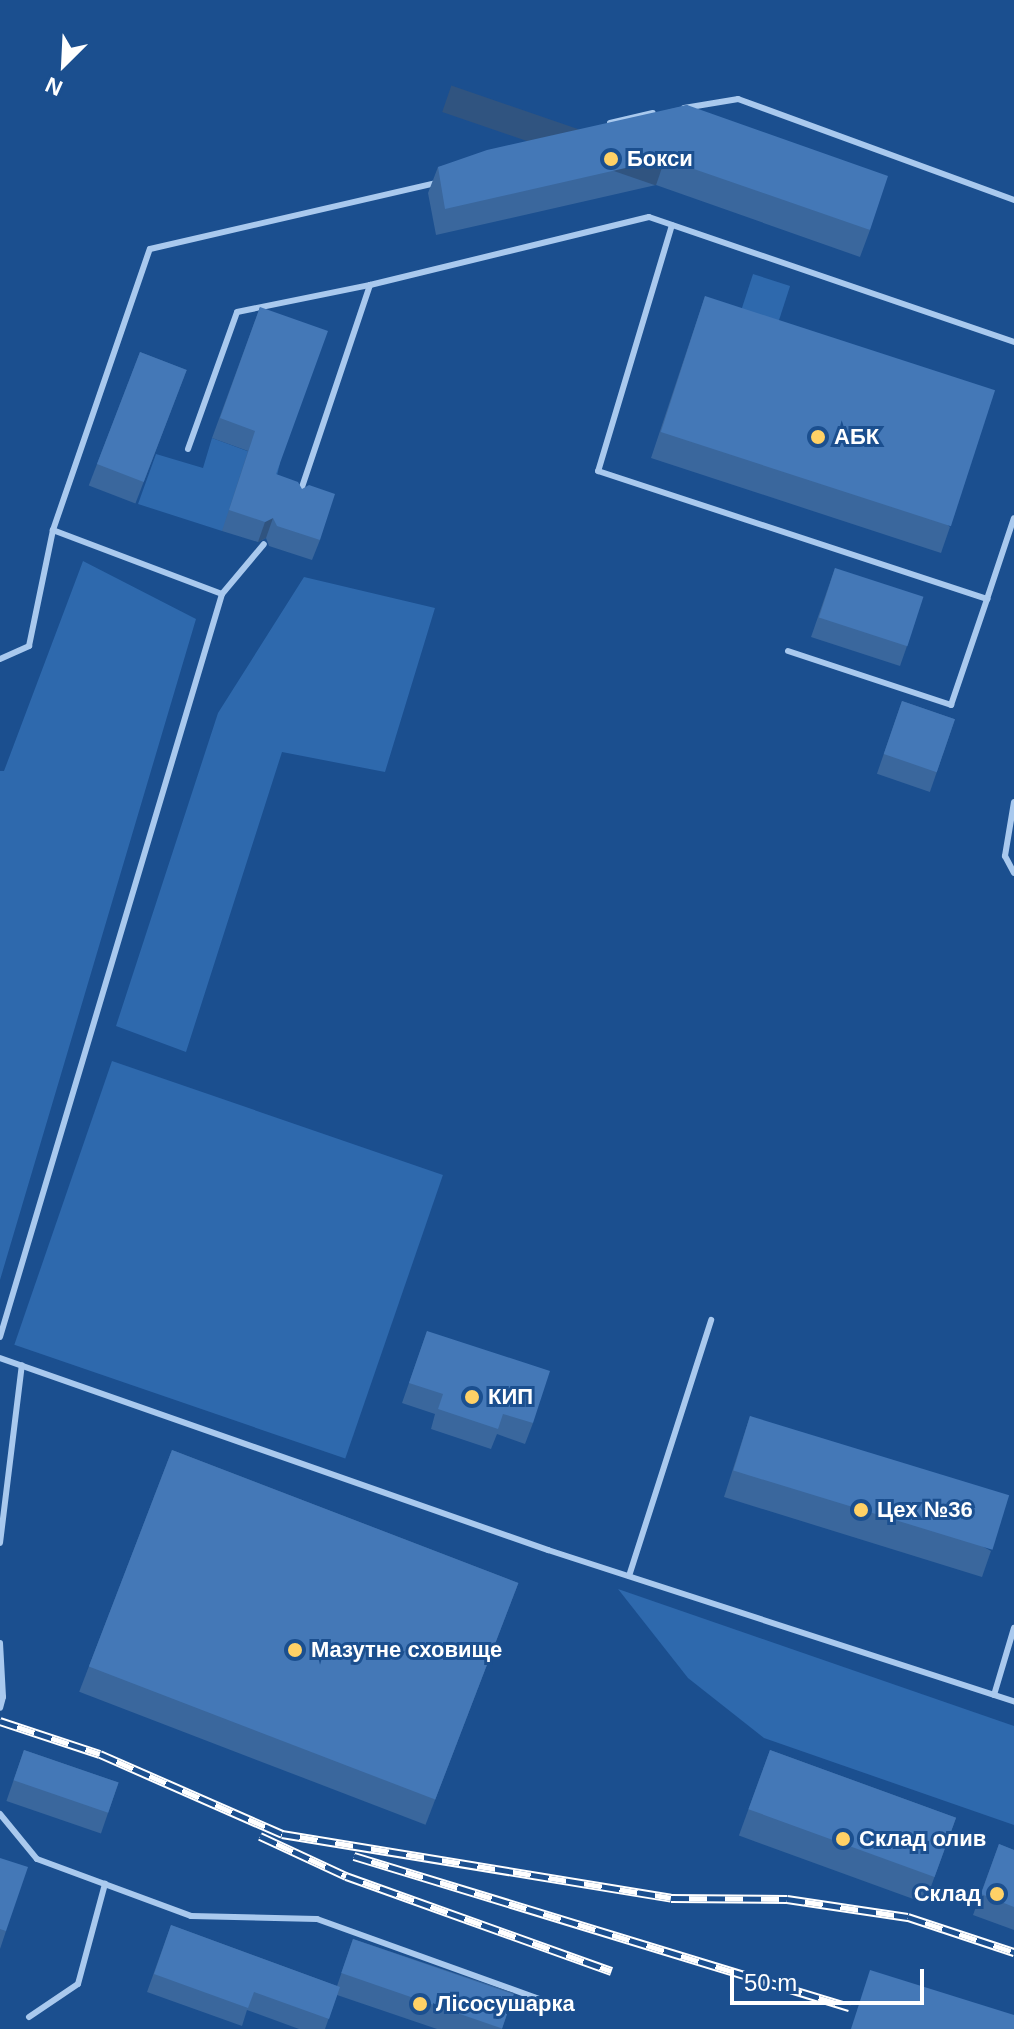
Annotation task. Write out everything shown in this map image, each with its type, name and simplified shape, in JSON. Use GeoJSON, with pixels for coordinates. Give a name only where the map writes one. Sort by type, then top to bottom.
{"type":"FeatureCollection","features":[{"type":"Feature","properties":{"kind":"lane"},"geometry":{"type":"LineString","coordinates":[[681,108],[738,99],[1014,200]]}},
{"type":"Feature","properties":{"kind":"lane"},"geometry":{"type":"LineString","coordinates":[[596,128],[625,118],[667,111]]}},
{"type":"Feature","properties":{"kind":"lane"},"geometry":{"type":"LineString","coordinates":[[0,659],[29,646],[53,530],[150,249],[441,182]]}},
{"type":"Feature","properties":{"kind":"lane"},"geometry":{"type":"LineString","coordinates":[[188,449],[237,312],[370,285],[649,217],[1014,342]]}},
{"type":"Feature","properties":{"kind":"lane"},"geometry":{"type":"LineString","coordinates":[[672,225],[598,471],[987,599]]}},
{"type":"Feature","properties":{"kind":"lane"},"geometry":{"type":"LineString","coordinates":[[296,504],[370,285]]}},
{"type":"Feature","properties":{"kind":"lane"},"geometry":{"type":"LineString","coordinates":[[788,651],[951,705],[1014,518]]}},
{"type":"Feature","properties":{"kind":"lane"},"geometry":{"type":"LineString","coordinates":[[53,530],[222,594]]}},
{"type":"Feature","properties":{"kind":"lane"},"geometry":{"type":"LineString","coordinates":[[0,1337],[222,594],[264,544]]}},
{"type":"Feature","properties":{"kind":"lane"},"geometry":{"type":"LineString","coordinates":[[1014,802],[1005,856],[1014,873]]}},
{"type":"Feature","properties":{"kind":"lane"},"geometry":{"type":"LineString","coordinates":[[629,1576],[711,1320]]}},
{"type":"Feature","properties":{"kind":"lane"},"geometry":{"type":"LineString","coordinates":[[0,1358],[629,1576],[1014,1701]]}},
{"type":"Feature","properties":{"kind":"lane"},"geometry":{"type":"LineString","coordinates":[[0,1543],[22,1365]]}},
{"type":"Feature","properties":{"kind":"lane"},"geometry":{"type":"LineString","coordinates":[[994,1695],[1014,1628]]}},
{"type":"Feature","properties":{"kind":"lane"},"geometry":{"type":"LineString","coordinates":[[0,1643],[3,1697],[0,1708]]}},
{"type":"Feature","properties":{"kind":"lane"},"geometry":{"type":"LineString","coordinates":[[0,1814],[37,1859],[191,1916],[317,1919],[556,2005]]}},
{"type":"Feature","properties":{"kind":"lane"},"geometry":{"type":"LineString","coordinates":[[29,2017],[78,1984],[105,1884]]}},
{"type":"Feature","properties":{"kind":"shaded area"},"geometry":{"type":"Polygon","coordinates":[[[753,274],[790,286],[771,346],[734,334],[753,274]]]}},
{"type":"Feature","properties":{"kind":"shaded area"},"geometry":{"type":"Polygon","coordinates":[[[212,438],[280,463],[272,496],[222,531],[138,504],[156,454],[203,468],[212,438]]]}},
{"type":"Feature","properties":{"kind":"shaded area"},"geometry":{"type":"Polygon","coordinates":[[[83,561],[196,619],[0,1280],[0,771],[4,771],[83,561]]]}},
{"type":"Feature","properties":{"kind":"shaded area"},"geometry":{"type":"Polygon","coordinates":[[[304,577],[435,608],[385,772],[282,752],[186,1052],[116,1026],[218,713],[304,577]]]}},
{"type":"Feature","properties":{"kind":"shaded area"},"geometry":{"type":"Polygon","coordinates":[[[112,1061],[443,1175],[345,1459],[14,1345],[112,1061]]]}},
{"type":"Feature","properties":{"kind":"shaded area"},"geometry":{"type":"Polygon","coordinates":[[[618,1589],[1014,1726],[1014,1825],[764,1738],[688,1678],[618,1589]]]}},
{"type":"Feature","properties":{"kind":"building"},"geometry":{"type":"Polygon","coordinates":[[[687,105],[888,176],[870,230],[665,159],[445,209],[438,167],[487,150],[687,105]]]}},
{"type":"Feature","properties":{"kind":"building","name":"АБК"},"geometry":{"type":"Polygon","coordinates":[[[705,296],[995,390],[951,526],[661,432],[705,296]]]}},
{"type":"Feature","properties":{"kind":"building"},"geometry":{"type":"Polygon","coordinates":[[[260,307],[328,331],[276,474],[298,482],[302,489],[309,485],[335,494],[320,540],[277,526],[273,518],[265,522],[229,510],[255,431],[220,418],[260,307]]]}},
{"type":"Feature","properties":{"kind":"building"},"geometry":{"type":"Polygon","coordinates":[[[140,352],[187,370],[144,482],[97,464],[140,352]]]}},
{"type":"Feature","properties":{"kind":"building"},"geometry":{"type":"Polygon","coordinates":[[[835,568],[923,597],[907,646],[819,617],[835,568]]]}},
{"type":"Feature","properties":{"kind":"building"},"geometry":{"type":"Polygon","coordinates":[[[902,701],[955,719],[937,772],[884,754],[902,701]]]}},
{"type":"Feature","properties":{"kind":"building","name":"КИП"},"geometry":{"type":"Polygon","coordinates":[[[427,1331],[550,1371],[533,1423],[503,1414],[498,1429],[438,1409],[443,1394],[409,1383],[427,1331]]]}},
{"type":"Feature","properties":{"kind":"building"},"geometry":{"type":"Polygon","coordinates":[[[750,1416],[1009,1495],[992,1550],[733,1471],[750,1416]]]}},
{"type":"Feature","properties":{"kind":"building","name":"Мазутне сховище"},"geometry":{"type":"Polygon","coordinates":[[[172,1450],[518,1583],[435,1800],[89,1667],[172,1450]]]}},
{"type":"Feature","properties":{"kind":"building"},"geometry":{"type":"Polygon","coordinates":[[[24,1750],[119,1783],[108,1813],[14,1780],[24,1750]]]}},
{"type":"Feature","properties":{"kind":"building"},"geometry":{"type":"Polygon","coordinates":[[[770,1750],[956,1818],[935,1877],[748,1809],[770,1750]]]}},
{"type":"Feature","properties":{"kind":"building"},"geometry":{"type":"Polygon","coordinates":[[[999,1844],[1014,1850],[1014,1907],[981,1894],[999,1844]]]}},
{"type":"Feature","properties":{"kind":"building"},"geometry":{"type":"Polygon","coordinates":[[[0,1858],[28,1867],[6,1931],[0,1929],[0,1858]]]}},
{"type":"Feature","properties":{"kind":"building"},"geometry":{"type":"Polygon","coordinates":[[[171,1925],[340,1987],[329,2019],[254,1992],[248,2008],[154,1974],[171,1925]]]}},
{"type":"Feature","properties":{"kind":"building"},"geometry":{"type":"Polygon","coordinates":[[[353,1939],[514,1994],[502,2028],[341,1973],[353,1939]]]}},
{"type":"Feature","properties":{"kind":"building"},"geometry":{"type":"Polygon","coordinates":[[[870,1970],[1014,2015],[1014,2029],[851,2029],[870,1970]]]}},
{"type":"Feature","properties":{"kind":"railway"},"geometry":{"type":"LineString","coordinates":[[0,1721],[100,1754],[282,1834],[671,1898],[787,1899],[908,1917],[1014,1952]]}},
{"type":"Feature","properties":{"kind":"railway"},"geometry":{"type":"LineString","coordinates":[[260,1836],[346,1876],[611,1971]]}},
{"type":"Feature","properties":{"kind":"railway"},"geometry":{"type":"LineString","coordinates":[[354,1856],[849,2007]]}},
{"type":"Feature","properties":{"kind":"place","name":"Бокси"},"geometry":{"type":"Point","coordinates":[611,159]}},
{"type":"Feature","properties":{"kind":"place","name":"АБК"},"geometry":{"type":"Point","coordinates":[818,437]}},
{"type":"Feature","properties":{"kind":"place","name":"КИП"},"geometry":{"type":"Point","coordinates":[472,1397]}},
{"type":"Feature","properties":{"kind":"place","name":"Цех №36"},"geometry":{"type":"Point","coordinates":[861,1510]}},
{"type":"Feature","properties":{"kind":"place","name":"Мазутне сховище"},"geometry":{"type":"Point","coordinates":[295,1650]}},
{"type":"Feature","properties":{"kind":"place","name":"Склад олив"},"geometry":{"type":"Point","coordinates":[843,1839]}},
{"type":"Feature","properties":{"kind":"place","name":"Склад"},"geometry":{"type":"Point","coordinates":[997,1894]}},
{"type":"Feature","properties":{"kind":"place","name":"Лісосушарка"},"geometry":{"type":"Point","coordinates":[420,2004]}}]}
